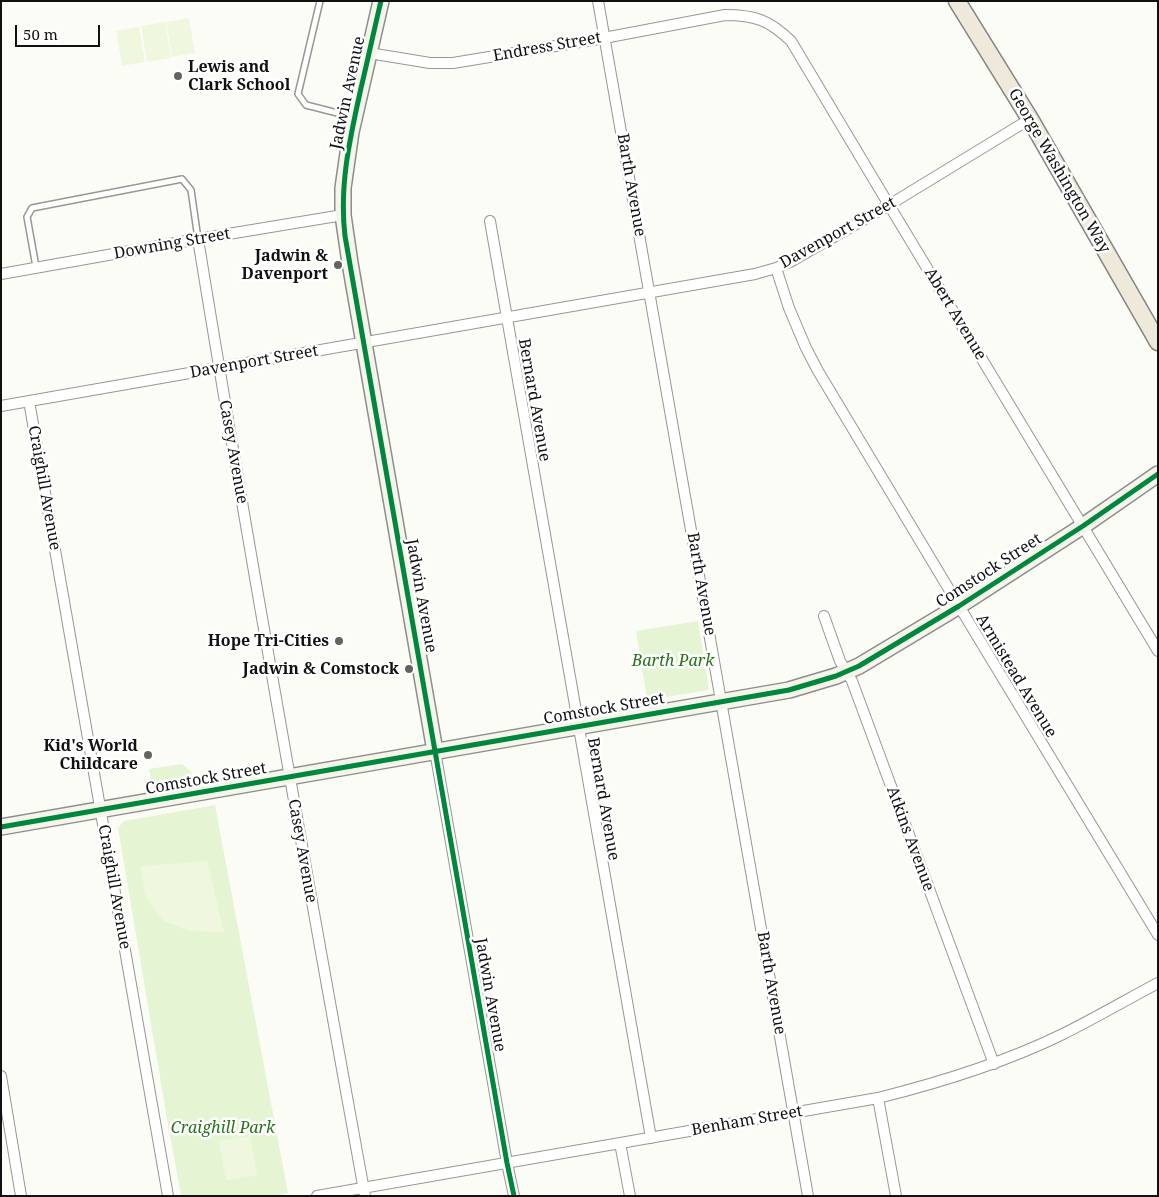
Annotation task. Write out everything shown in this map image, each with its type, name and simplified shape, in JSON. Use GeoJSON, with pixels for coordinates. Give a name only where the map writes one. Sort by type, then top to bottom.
{"type":"FeatureCollection","features":[{"type":"Feature","properties":{"kind":"main road","name":"George Washington Way"},"geometry":{"type":"LineString","coordinates":[[957,1],[1030,118],[1158,342]]}},
{"type":"Feature","properties":{"kind":"street","name":"Jadwin Avenue"},"geometry":{"type":"LineString","coordinates":[[380,1],[354,117],[347,161],[343,188],[345,236],[514,1196]]}},
{"type":"Feature","properties":{"kind":"street","name":"Barth Avenue"},"geometry":{"type":"LineString","coordinates":[[598,1],[808,1196]]}},
{"type":"Feature","properties":{"kind":"street","name":"Endress Street"},"geometry":{"type":"LineString","coordinates":[[369,53],[430,64],[462,62],[725,15]]}},
{"type":"Feature","properties":{"kind":"street","name":"Abert Avenue"},"geometry":{"type":"LineString","coordinates":[[725,15],[742,15],[756,18],[779,29],[791,41],[1158,651]]}},
{"type":"Feature","properties":{"kind":"street","name":"Davenport Street"},"geometry":{"type":"LineString","coordinates":[[1,406],[755,274],[790,262],[889,205],[1030,118]]}},
{"type":"Feature","properties":{"kind":"street","name":"Downing Street"},"geometry":{"type":"LineString","coordinates":[[1,274],[343,215]]}},
{"type":"Feature","properties":{"kind":"street"},"geometry":{"type":"LineString","coordinates":[[490,221],[507,317]]}},
{"type":"Feature","properties":{"kind":"street","name":"Casey Avenue"},"geometry":{"type":"LineString","coordinates":[[198,239],[289,777],[364,1192]]}},
{"type":"Feature","properties":{"kind":"street","name":"Armistead Avenue"},"geometry":{"type":"LineString","coordinates":[[776,268],[789,308],[818,371],[1158,935]]}},
{"type":"Feature","properties":{"kind":"street","name":"Bernard Avenue"},"geometry":{"type":"LineString","coordinates":[[507,317],[651,1138]]}},
{"type":"Feature","properties":{"kind":"street","name":"Craighill Avenue"},"geometry":{"type":"LineString","coordinates":[[28,401],[168,1196]]}},
{"type":"Feature","properties":{"kind":"street","name":"Comstock Street"},"geometry":{"type":"LineString","coordinates":[[1,827],[789,690],[822,681],[859,666],[958,606],[1083,526],[1158,474]]}},
{"type":"Feature","properties":{"kind":"street","name":"Atkins Avenue"},"geometry":{"type":"LineString","coordinates":[[824,616],[840,661],[856,691],[994,1064]]}},
{"type":"Feature","properties":{"kind":"street","name":"Benham Street"},"geometry":{"type":"LineString","coordinates":[[317,1196],[364,1192],[507,1163],[878,1098],[928,1086],[994,1064],[1063,1034],[1158,983]]}},
{"type":"Feature","properties":{"kind":"street"},"geometry":{"type":"LineString","coordinates":[[1,1076],[21,1196]]}},
{"type":"Feature","properties":{"kind":"street"},"geometry":{"type":"LineString","coordinates":[[878,1098],[896,1196]]}},
{"type":"Feature","properties":{"kind":"street"},"geometry":{"type":"LineString","coordinates":[[620,1143],[630,1196]]}},
{"type":"Feature","properties":{"kind":"lane"},"geometry":{"type":"LineString","coordinates":[[320,1],[298,94],[306,105],[354,117]]}},
{"type":"Feature","properties":{"kind":"lane"},"geometry":{"type":"LineString","coordinates":[[36,267],[27,217],[32,208],[182,179],[191,190],[198,239]]}},
{"type":"Feature","properties":{"kind":"green space"},"geometry":{"type":"Polygon","coordinates":[[[189,18],[195,53],[172,57],[166,22],[189,18]]]}},
{"type":"Feature","properties":{"kind":"green space"},"geometry":{"type":"Polygon","coordinates":[[[165,22],[171,58],[147,62],[141,26],[165,22]]]}},
{"type":"Feature","properties":{"kind":"green space"},"geometry":{"type":"Polygon","coordinates":[[[139,27],[145,62],[122,66],[116,31],[139,27]]]}},
{"type":"Feature","properties":{"kind":"green space","name":"Barth Park"},"geometry":{"type":"Polygon","coordinates":[[[698,621],[709,690],[647,700],[636,631],[698,621]]]}},
{"type":"Feature","properties":{"kind":"green space"},"geometry":{"type":"Polygon","coordinates":[[[182,764],[191,771],[193,781],[153,788],[149,769],[182,764]]]}},
{"type":"Feature","properties":{"kind":"green space","name":"Craighill Park"},"geometry":{"type":"Polygon","coordinates":[[[215,805],[288,1193],[275,1196],[181,1196],[118,828],[124,821],[215,805]]]}},
{"type":"Feature","properties":{"kind":"green space"},"geometry":{"type":"Polygon","coordinates":[[[207,861],[224,932],[191,931],[164,921],[146,898],[140,866],[207,861]]]}},
{"type":"Feature","properties":{"kind":"green space"},"geometry":{"type":"Polygon","coordinates":[[[250,1136],[257,1175],[226,1180],[219,1141],[250,1136]]]}},
{"type":"Feature","properties":{"kind":"cycle path"},"geometry":{"type":"LineString","coordinates":[[381,1],[357,107],[347,162],[343,198],[345,236],[514,1196]]}},
{"type":"Feature","properties":{"kind":"cycle path"},"geometry":{"type":"LineString","coordinates":[[1,827],[789,690],[836,676],[859,666],[959,606],[1083,526],[1158,474]]}},
{"type":"Feature","properties":{"kind":"place","name":"Lewis and Clark School"},"geometry":{"type":"Point","coordinates":[178,76]}},
{"type":"Feature","properties":{"kind":"place","name":"Jadwin & Davenport"},"geometry":{"type":"Point","coordinates":[338,265]}},
{"type":"Feature","properties":{"kind":"place","name":"Hope Tri-Cities"},"geometry":{"type":"Point","coordinates":[339,641]}},
{"type":"Feature","properties":{"kind":"place","name":"Jadwin & Comstock"},"geometry":{"type":"Point","coordinates":[409,669]}},
{"type":"Feature","properties":{"kind":"place","name":"Kid's World Childcare"},"geometry":{"type":"Point","coordinates":[148,755]}}]}
